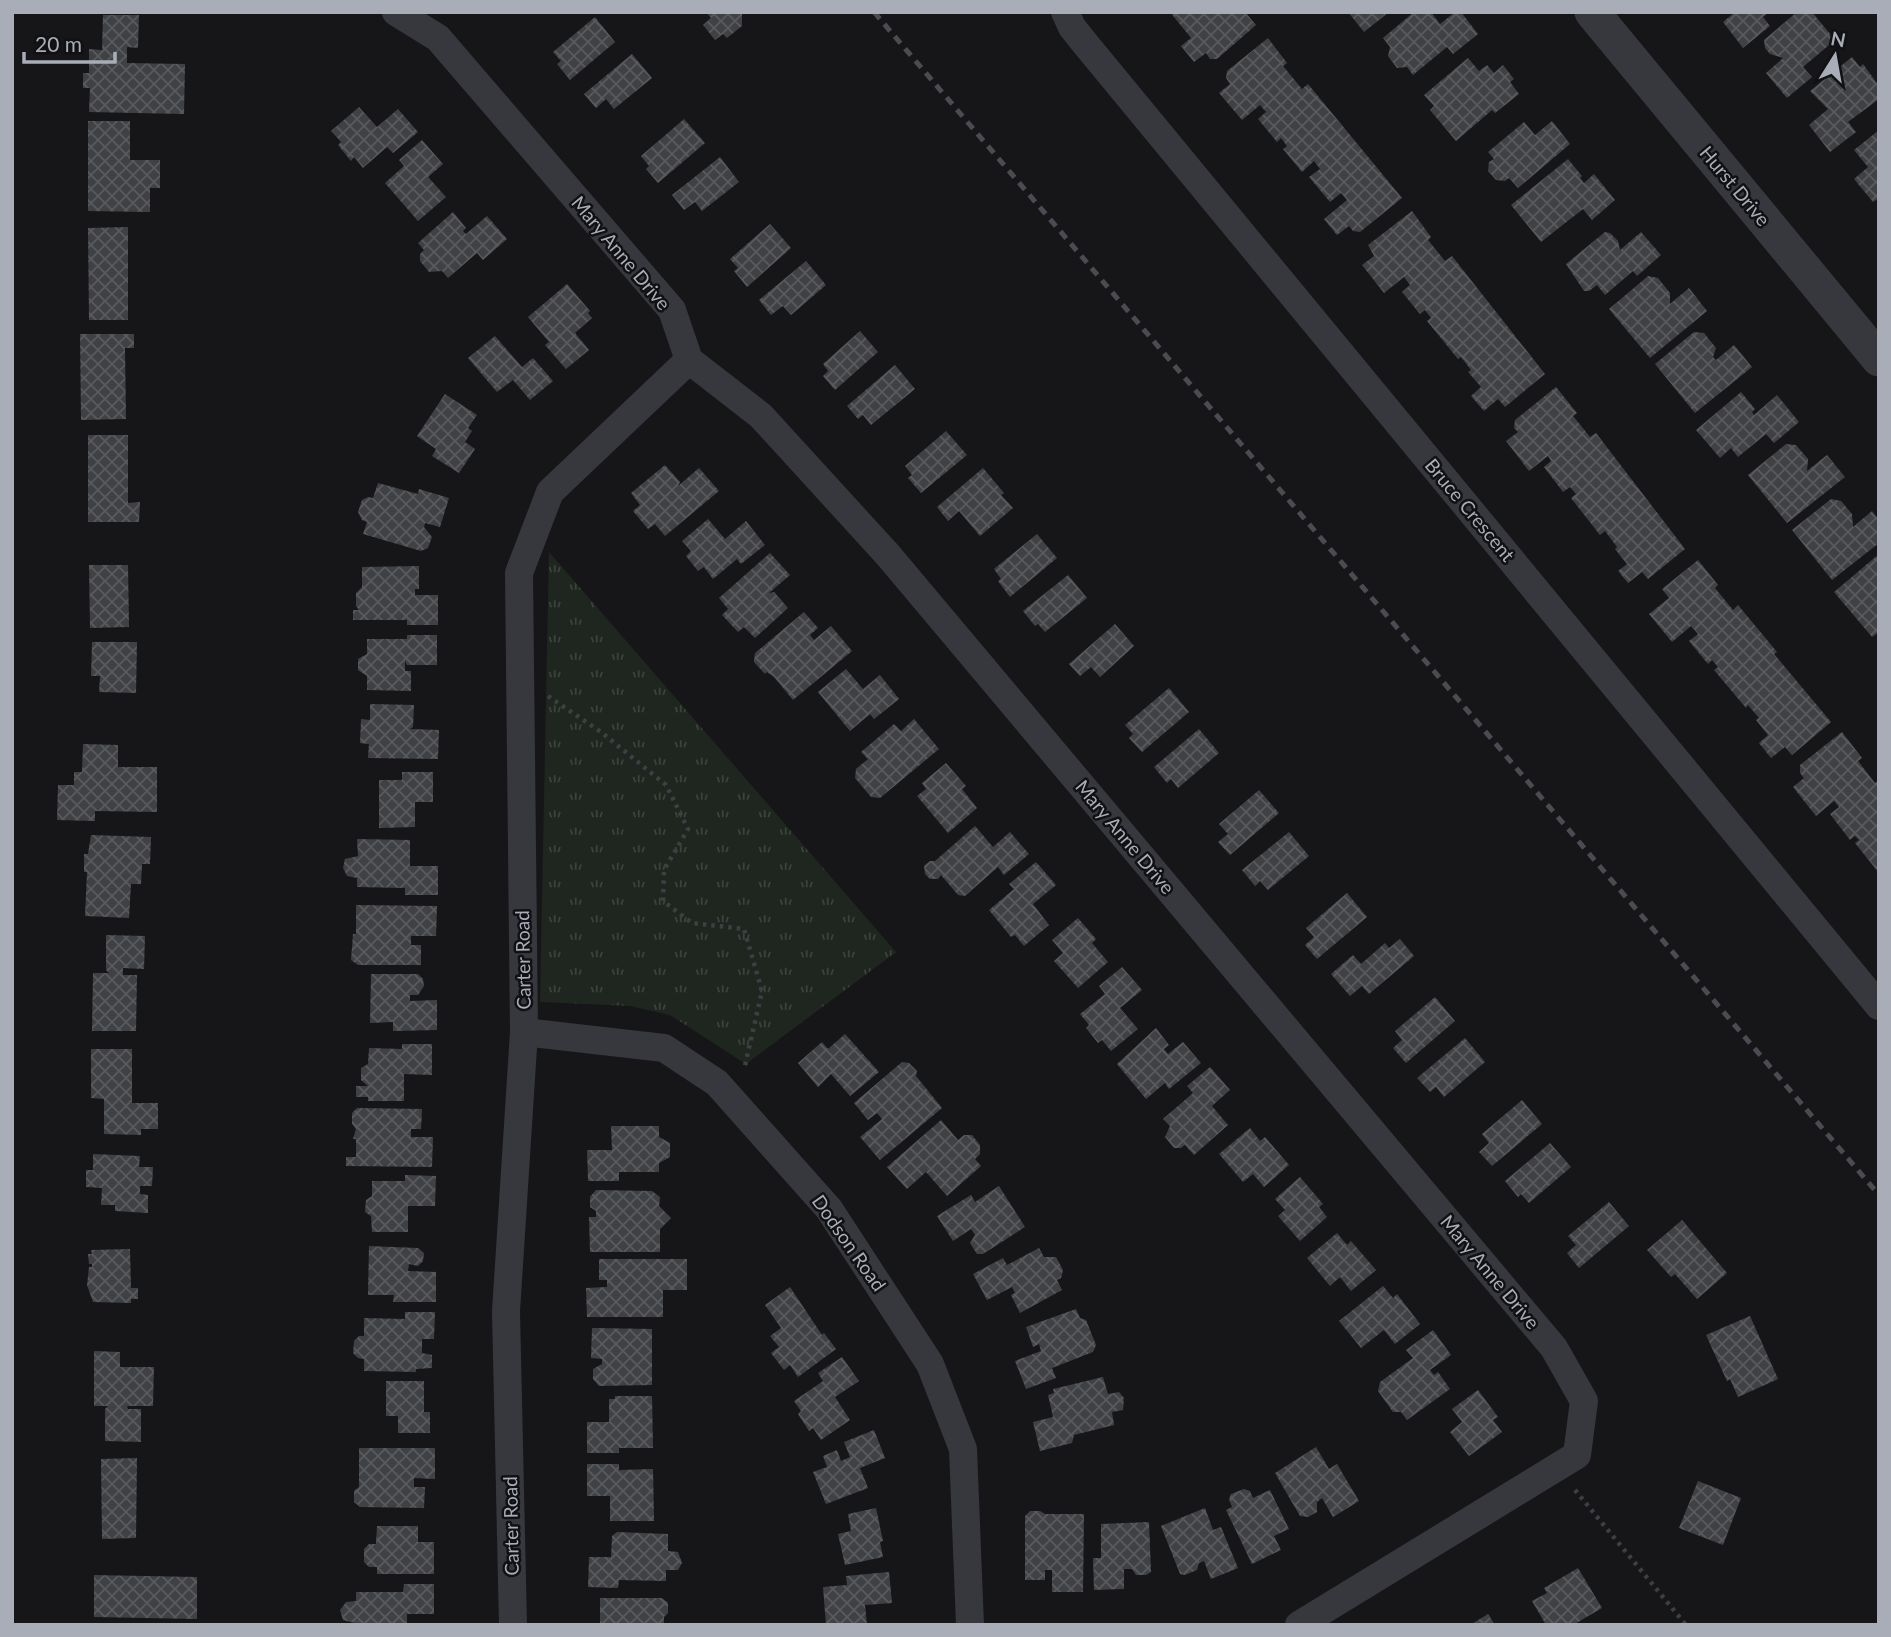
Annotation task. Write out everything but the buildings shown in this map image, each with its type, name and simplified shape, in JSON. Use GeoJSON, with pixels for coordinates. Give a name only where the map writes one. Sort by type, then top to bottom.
{"type":"FeatureCollection","features":[{"type":"Feature","properties":{"kind":"street","name":"Mary Anne Drive"},"geometry":{"type":"LineString","coordinates":[[396,12],[438,38],[672,310],[689,360],[761,416],[888,555],[1554,1348],[1584,1401],[1577,1455],[1299,1625]]}},
{"type":"Feature","properties":{"kind":"street","name":"Bruce Crescent"},"geometry":{"type":"LineString","coordinates":[[1065,12],[1072,27],[1879,1006]]}},
{"type":"Feature","properties":{"kind":"street","name":"Hurst Drive"},"geometry":{"type":"LineString","coordinates":[[1592,12],[1879,359]]}},
{"type":"Feature","properties":{"kind":"street","name":"Carter Road"},"geometry":{"type":"LineString","coordinates":[[513,1625],[506,1311],[523,1032],[519,573],[550,492],[689,360]]}},
{"type":"Feature","properties":{"kind":"street","name":"Dodson Road"},"geometry":{"type":"LineString","coordinates":[[523,1032],[664,1048],[717,1083],[829,1209],[930,1364],[963,1449],[970,1625]]}},
{"type":"Feature","properties":{"kind":"path"},"geometry":{"type":"LineString","coordinates":[[520,676],[601,732],[666,785],[688,829],[664,870],[663,901],[692,923],[744,929],[762,991],[737,1105]]}},
{"type":"Feature","properties":{"kind":"path"},"geometry":{"type":"LineString","coordinates":[[1556,1467],[1686,1625]]}},
{"type":"Feature","properties":{"kind":"green space"},"geometry":{"type":"Polygon","coordinates":[[[549,552],[896,952],[746,1064],[670,1015],[630,1006],[540,1002],[549,552]]]}},
{"type":"Feature","properties":{"kind":"railway"},"geometry":{"type":"LineString","coordinates":[[874,12],[1879,1195]]}}]}
